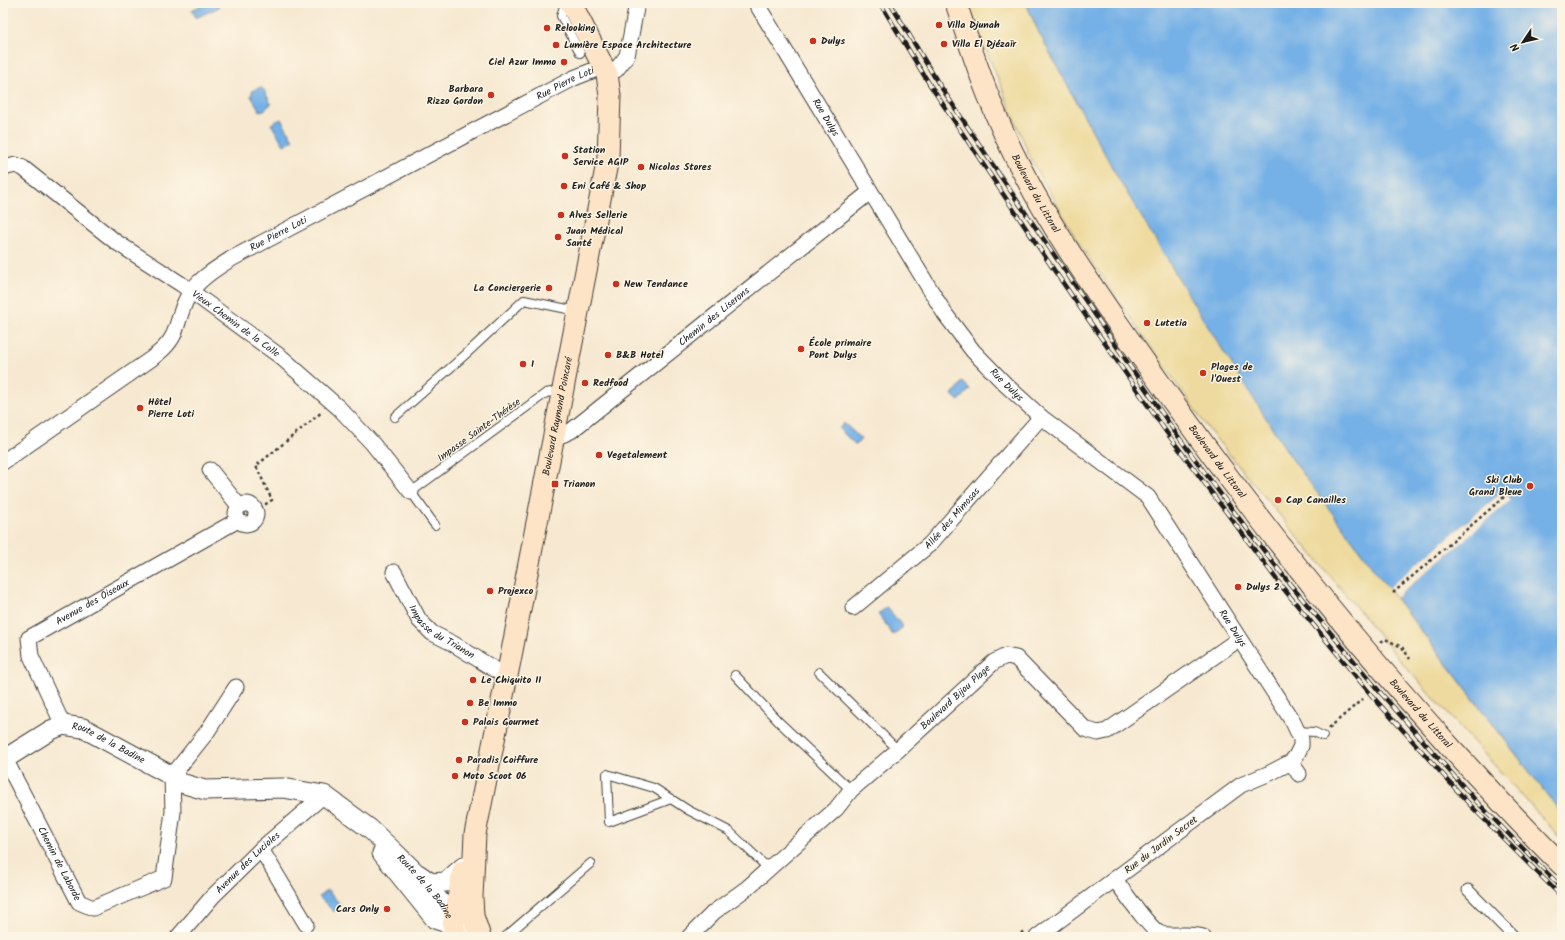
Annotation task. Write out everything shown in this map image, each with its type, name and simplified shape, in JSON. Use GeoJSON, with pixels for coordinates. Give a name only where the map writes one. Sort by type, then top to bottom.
{"type":"FeatureCollection","features":[{"type":"Feature","properties":{"kind":"main road","name":"Boulevard Raymond Poincaré"},"geometry":{"type":"LineString","coordinates":[[473,909],[475,834],[608,158],[610,103],[605,70],[571,3]]}},
{"type":"Feature","properties":{"kind":"main road","name":"Boulevard du Littoral"},"geometry":{"type":"LineString","coordinates":[[956,3],[979,74],[1023,174],[1062,240],[1146,364],[1213,458],[1308,582],[1404,696],[1491,792],[1562,865]]}},
{"type":"Feature","properties":{"kind":"main road","name":"Boulevard Raymond Poincaré"},"geometry":{"type":"LineString","coordinates":[[455,931],[463,867],[475,834]]}},
{"type":"Feature","properties":{"kind":"main road"},"geometry":{"type":"LineString","coordinates":[[473,909],[480,937]]}},
{"type":"Feature","properties":{"kind":"street","name":"Rue Pierre Loti"},"geometry":{"type":"LineString","coordinates":[[3,462],[166,347],[174,334],[182,308],[191,291],[207,275],[231,259],[574,78],[605,70],[616,70],[627,56],[637,3]]}},
{"type":"Feature","properties":{"kind":"street","name":"Rue Dulys"},"geometry":{"type":"LineString","coordinates":[[756,3],[945,314],[973,351],[1006,385],[1041,417],[1148,497],[1298,731]]}},
{"type":"Feature","properties":{"kind":"street","name":"Vieux Chemin de la Colle"},"geometry":{"type":"LineString","coordinates":[[3,168],[16,165],[23,168],[116,242],[191,291],[280,357],[334,404],[372,443],[411,492]]}},
{"type":"Feature","properties":{"kind":"street","name":"Chemin des Liserons"},"geometry":{"type":"LineString","coordinates":[[554,435],[562,435],[571,431],[870,192]]}},
{"type":"Feature","properties":{"kind":"street","name":"Allée des Mimosas"},"geometry":{"type":"LineString","coordinates":[[853,608],[930,544],[1041,417]]}},
{"type":"Feature","properties":{"kind":"street"},"geometry":{"type":"LineString","coordinates":[[210,470],[246,524],[254,519],[256,511]]}},
{"type":"Feature","properties":{"kind":"street","name":"Avenue des Oiseaux"},"geometry":{"type":"LineString","coordinates":[[63,725],[31,656],[29,638],[238,513]]}},
{"type":"Feature","properties":{"kind":"street","name":"Impasse du Trianon"},"geometry":{"type":"LineString","coordinates":[[394,572],[419,620],[432,633],[452,643],[494,669],[507,674]]}},
{"type":"Feature","properties":{"kind":"street","name":"Boulevard Bijou Plage"},"geometry":{"type":"LineString","coordinates":[[689,937],[714,912],[747,888],[836,809],[852,790],[994,662],[1006,656],[1016,658],[1085,729],[1098,733],[1107,731],[1239,638]]}},
{"type":"Feature","properties":{"kind":"street"},"geometry":{"type":"LineString","coordinates":[[172,776],[207,732],[236,687]]}},
{"type":"Feature","properties":{"kind":"street","name":"Route de la Badine"},"geometry":{"type":"LineString","coordinates":[[4,760],[51,730],[63,725],[83,728],[172,776],[181,783],[205,790],[283,788],[324,795],[370,829],[412,869],[442,904],[455,931]]}},
{"type":"Feature","properties":{"kind":"street","name":"Rue du Jardin Secret"},"geometry":{"type":"LineString","coordinates":[[1037,937],[1241,785],[1270,773],[1295,768],[1296,756],[1301,746],[1301,739],[1298,731]]}},
{"type":"Feature","properties":{"kind":"street","name":"Chemin de Laborde"},"geometry":{"type":"LineString","coordinates":[[4,760],[79,902],[93,908],[164,878],[173,812],[172,776]]}},
{"type":"Feature","properties":{"kind":"street","name":"Avenue des Lucioles"},"geometry":{"type":"LineString","coordinates":[[178,937],[214,896],[261,849],[324,795]]}},
{"type":"Feature","properties":{"kind":"street","name":"Route de la Badine"},"geometry":{"type":"LineString","coordinates":[[355,819],[434,919],[455,931]]}},
{"type":"Feature","properties":{"kind":"street"},"geometry":{"type":"LineString","coordinates":[[261,849],[306,924]]}},
{"type":"Feature","properties":{"kind":"street"},"geometry":{"type":"LineString","coordinates":[[412,869],[431,883],[446,882],[463,867]]}},
{"type":"Feature","properties":{"kind":"street"},"geometry":{"type":"LineString","coordinates":[[1115,880],[1146,921],[1159,933],[1197,935],[1203,937]]}},
{"type":"Feature","properties":{"kind":"street"},"geometry":{"type":"LineString","coordinates":[[1468,890],[1514,937]]}},
{"type":"Feature","properties":{"kind":"street"},"geometry":{"type":"LineString","coordinates":[[455,931],[463,916],[473,909]]}},
{"type":"Feature","properties":{"kind":"street"},"geometry":{"type":"LineString","coordinates":[[455,931],[465,930],[471,937]]}},
{"type":"Feature","properties":{"kind":"lane"},"geometry":{"type":"LineString","coordinates":[[565,3],[561,16],[580,53]]}},
{"type":"Feature","properties":{"kind":"lane"},"geometry":{"type":"LineString","coordinates":[[395,417],[524,300],[578,312]]}},
{"type":"Feature","properties":{"kind":"lane","name":"Impasse Sainte-Thérèse"},"geometry":{"type":"LineString","coordinates":[[411,492],[546,393],[562,390]]}},
{"type":"Feature","properties":{"kind":"lane","name":"Vieux Chemin de la Colle"},"geometry":{"type":"LineString","coordinates":[[411,492],[435,525]]}},
{"type":"Feature","properties":{"kind":"lane"},"geometry":{"type":"LineString","coordinates":[[819,672],[898,750]]}},
{"type":"Feature","properties":{"kind":"lane"},"geometry":{"type":"LineString","coordinates":[[735,675],[778,721],[852,790]]}},
{"type":"Feature","properties":{"kind":"lane"},"geometry":{"type":"LineString","coordinates":[[1298,731],[1325,733]]}},
{"type":"Feature","properties":{"kind":"lane"},"geometry":{"type":"LineString","coordinates":[[671,799],[609,822],[607,774],[654,788],[729,831],[774,864]]}},
{"type":"Feature","properties":{"kind":"lane"},"geometry":{"type":"LineString","coordinates":[[504,937],[591,863]]}},
{"type":"Feature","properties":{"kind":"path"},"geometry":{"type":"LineString","coordinates":[[256,511],[272,500],[256,466],[334,404]]}},
{"type":"Feature","properties":{"kind":"path"},"geometry":{"type":"LineString","coordinates":[[1393,594],[1504,497]]}},
{"type":"Feature","properties":{"kind":"path"},"geometry":{"type":"LineString","coordinates":[[1385,639],[1402,647],[1410,659]]}},
{"type":"Feature","properties":{"kind":"path"},"geometry":{"type":"LineString","coordinates":[[1325,733],[1365,697]]}},
{"type":"Feature","properties":{"kind":"sand","name":"Plages de l'Ouest"},"geometry":{"type":"Polygon","coordinates":[[[967,3],[1026,3],[1039,33],[1388,588],[1562,814],[1562,840],[1404,665],[1209,430],[1078,242],[1030,157],[967,3]]]}},
{"type":"Feature","properties":{"kind":"water"},"geometry":{"type":"Polygon","coordinates":[[[205,3],[217,3],[219,7],[196,18],[192,10],[205,3]]]}},
{"type":"Feature","properties":{"kind":"water"},"geometry":{"type":"Polygon","coordinates":[[[1026,3],[1562,3],[1562,814],[1396,598],[1511,499],[1503,491],[1388,588],[1292,459],[1203,319],[1118,178],[1039,33],[1026,3]]]}},
{"type":"Feature","properties":{"kind":"water"},"geometry":{"type":"Polygon","coordinates":[[[261,87],[271,104],[264,110],[260,111],[251,96],[253,90],[261,87]]]}},
{"type":"Feature","properties":{"kind":"water"},"geometry":{"type":"Polygon","coordinates":[[[281,119],[293,140],[284,145],[271,124],[281,119]]]}},
{"type":"Feature","properties":{"kind":"water"},"geometry":{"type":"Polygon","coordinates":[[[963,382],[970,389],[959,401],[952,395],[963,382]]]}},
{"type":"Feature","properties":{"kind":"water"},"geometry":{"type":"Polygon","coordinates":[[[844,423],[861,439],[856,445],[839,429],[844,423]]]}},
{"type":"Feature","properties":{"kind":"water"},"geometry":{"type":"Polygon","coordinates":[[[887,607],[903,627],[893,635],[878,614],[887,607]]]}},
{"type":"Feature","properties":{"kind":"water"},"geometry":{"type":"Polygon","coordinates":[[[327,890],[341,905],[334,912],[319,897],[327,890]]]}},
{"type":"Feature","properties":{"kind":"pier"},"geometry":{"type":"Polygon","coordinates":[[[1503,491],[1511,500],[1396,598],[1395,596],[1508,499],[1503,494],[1390,590],[1388,588],[1503,491]]]}},
{"type":"Feature","properties":{"kind":"railway"},"geometry":{"type":"LineString","coordinates":[[880,3],[930,85],[1054,270],[1167,433],[1283,588],[1373,697],[1472,807],[1562,897]]}},
{"type":"Feature","properties":{"kind":"railway"},"geometry":{"type":"LineString","coordinates":[[890,3],[937,81],[999,174],[1175,432],[1228,504],[1289,583],[1379,691],[1477,802],[1562,888]]}},
{"type":"Feature","properties":{"kind":"place","name":"Villa Djunah"},"geometry":{"type":"Point","coordinates":[939,25]}},
{"type":"Feature","properties":{"kind":"place","name":"Relooking"},"geometry":{"type":"Point","coordinates":[547,28]}},
{"type":"Feature","properties":{"kind":"place","name":"Dulys"},"geometry":{"type":"Point","coordinates":[813,41]}},
{"type":"Feature","properties":{"kind":"place","name":"Villa El Djézaïr"},"geometry":{"type":"Point","coordinates":[944,44]}},
{"type":"Feature","properties":{"kind":"place","name":"Lumière Espace Architecture"},"geometry":{"type":"Point","coordinates":[556,45]}},
{"type":"Feature","properties":{"kind":"place","name":"Ciel Azur Immo"},"geometry":{"type":"Point","coordinates":[564,62]}},
{"type":"Feature","properties":{"kind":"place","name":"Barbara Rizzo Gordon"},"geometry":{"type":"Point","coordinates":[491,95]}},
{"type":"Feature","properties":{"kind":"place","name":"Station Service AGIP"},"geometry":{"type":"Point","coordinates":[565,156]}},
{"type":"Feature","properties":{"kind":"place","name":"Nicolas Stores"},"geometry":{"type":"Point","coordinates":[641,167]}},
{"type":"Feature","properties":{"kind":"place","name":"Eni Café & Shop"},"geometry":{"type":"Point","coordinates":[564,186]}},
{"type":"Feature","properties":{"kind":"place","name":"Alves Sellerie"},"geometry":{"type":"Point","coordinates":[561,215]}},
{"type":"Feature","properties":{"kind":"place","name":"Juan Médical Santé"},"geometry":{"type":"Point","coordinates":[558,237]}},
{"type":"Feature","properties":{"kind":"place","name":"New Tendance"},"geometry":{"type":"Point","coordinates":[616,284]}},
{"type":"Feature","properties":{"kind":"place","name":"La Conciergerie"},"geometry":{"type":"Point","coordinates":[549,288]}},
{"type":"Feature","properties":{"kind":"place","name":"Lutetia"},"geometry":{"type":"Point","coordinates":[1147,323]}},
{"type":"Feature","properties":{"kind":"place","name":"École primaire Pont Dulys"},"geometry":{"type":"Point","coordinates":[801,349]}},
{"type":"Feature","properties":{"kind":"place","name":"B&B Hotel"},"geometry":{"type":"Point","coordinates":[608,355]}},
{"type":"Feature","properties":{"kind":"place","name":"I"},"geometry":{"type":"Point","coordinates":[523,364]}},
{"type":"Feature","properties":{"kind":"place","name":"Plages de l'Ouest"},"geometry":{"type":"Point","coordinates":[1203,373]}},
{"type":"Feature","properties":{"kind":"place","name":"Redfood"},"geometry":{"type":"Point","coordinates":[585,383]}},
{"type":"Feature","properties":{"kind":"place","name":"Hôtel Pierre Loti"},"geometry":{"type":"Point","coordinates":[140,408]}},
{"type":"Feature","properties":{"kind":"place","name":"Vegetalement"},"geometry":{"type":"Point","coordinates":[599,455]}},
{"type":"Feature","properties":{"kind":"place","name":"Trianon"},"geometry":{"type":"Point","coordinates":[555,484]}},
{"type":"Feature","properties":{"kind":"place","name":"Ski Club Grand Bleue"},"geometry":{"type":"Point","coordinates":[1530,486]}},
{"type":"Feature","properties":{"kind":"place","name":"Cap Canailles"},"geometry":{"type":"Point","coordinates":[1278,500]}},
{"type":"Feature","properties":{"kind":"place","name":"Dulys 2"},"geometry":{"type":"Point","coordinates":[1238,587]}},
{"type":"Feature","properties":{"kind":"place","name":"Projexco"},"geometry":{"type":"Point","coordinates":[490,591]}},
{"type":"Feature","properties":{"kind":"place","name":"Le Chiquito II"},"geometry":{"type":"Point","coordinates":[473,680]}},
{"type":"Feature","properties":{"kind":"place","name":"Be Immo"},"geometry":{"type":"Point","coordinates":[470,703]}},
{"type":"Feature","properties":{"kind":"place","name":"Palais Gourmet"},"geometry":{"type":"Point","coordinates":[465,722]}},
{"type":"Feature","properties":{"kind":"place","name":"Paradis Coiffure"},"geometry":{"type":"Point","coordinates":[459,760]}},
{"type":"Feature","properties":{"kind":"place","name":"Moto Scoot 06"},"geometry":{"type":"Point","coordinates":[455,776]}},
{"type":"Feature","properties":{"kind":"place","name":"Cars Only"},"geometry":{"type":"Point","coordinates":[387,909]}}]}
